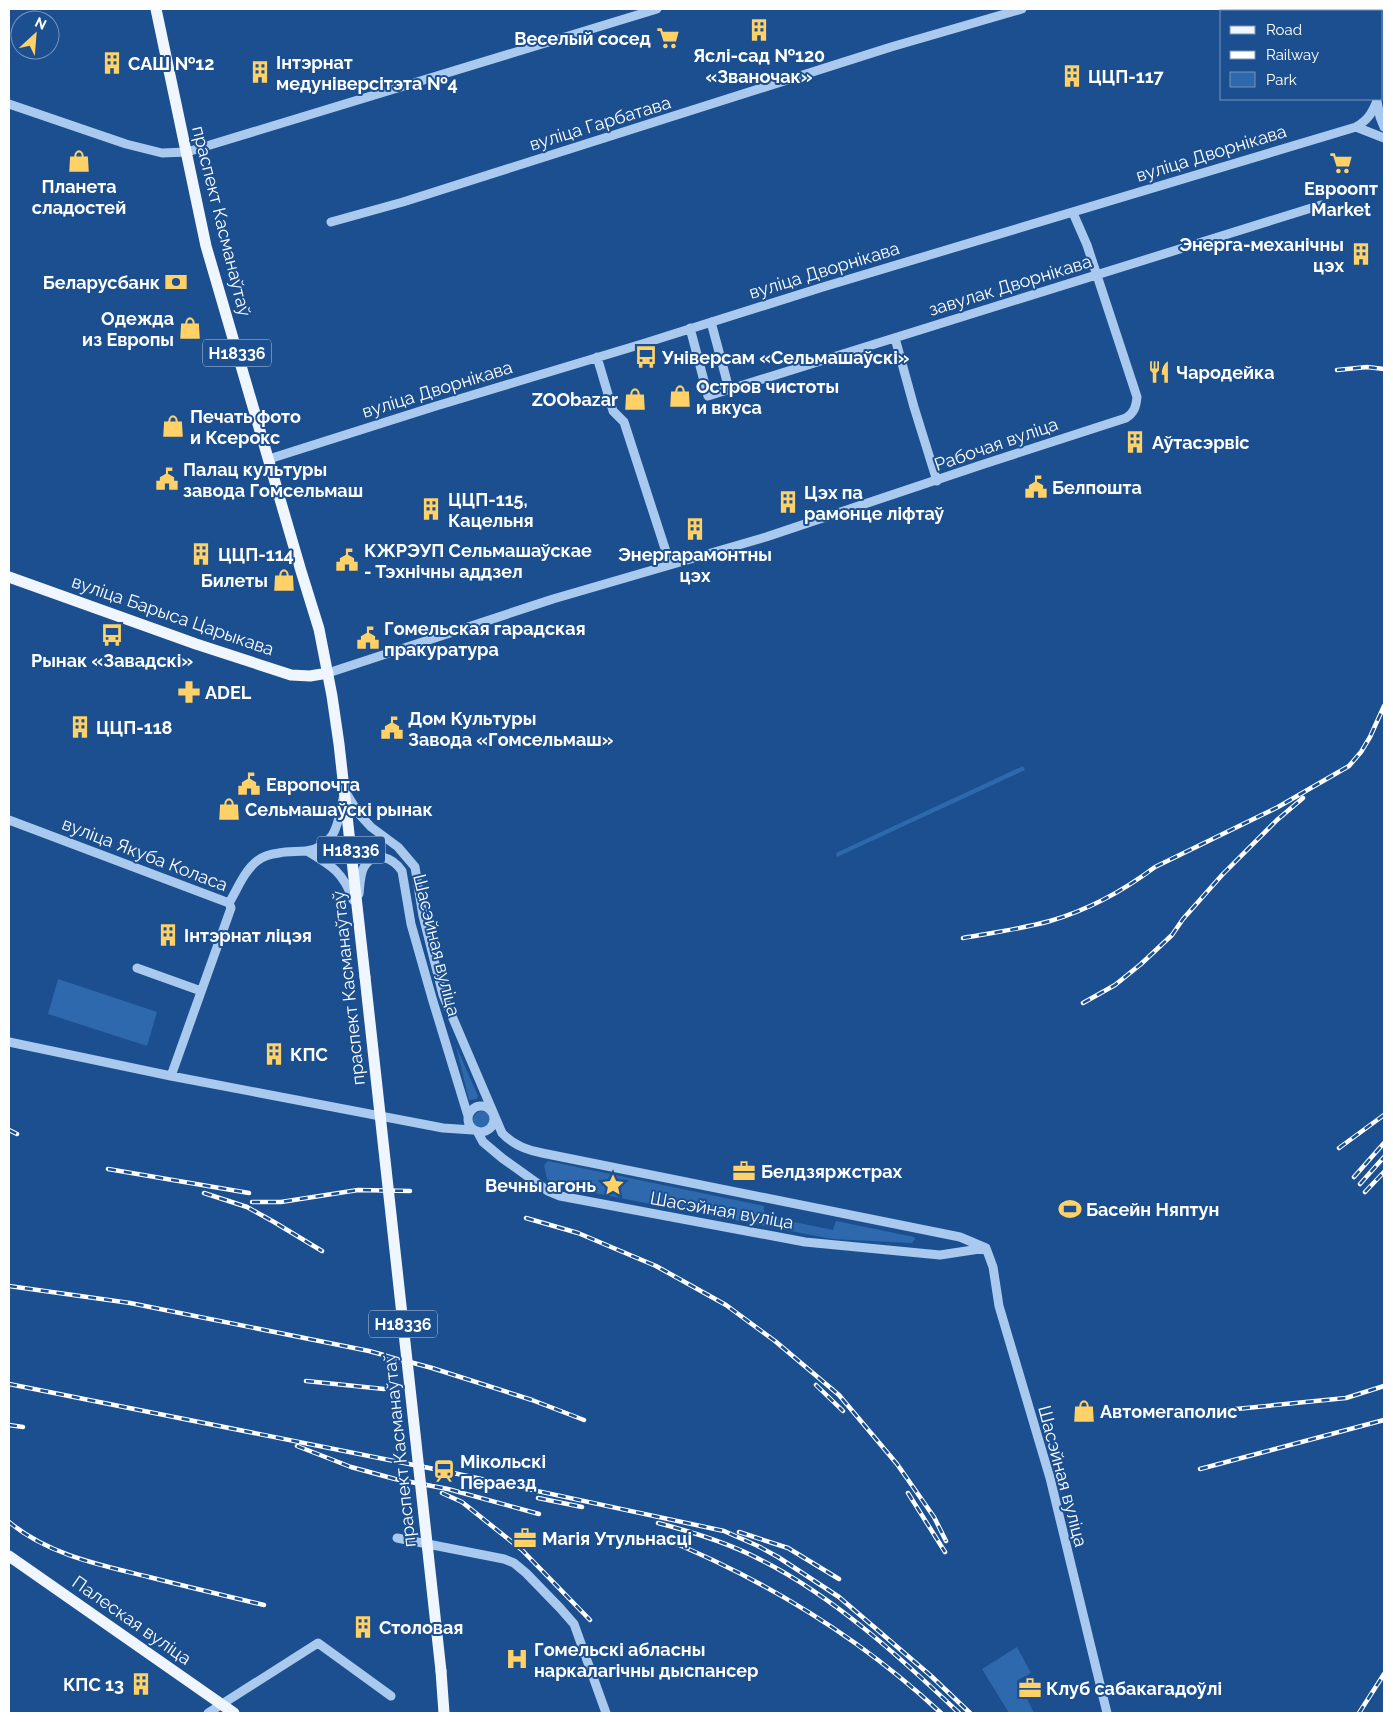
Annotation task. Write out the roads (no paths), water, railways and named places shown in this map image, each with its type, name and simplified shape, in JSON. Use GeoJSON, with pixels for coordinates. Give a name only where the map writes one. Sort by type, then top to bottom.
{"type":"FeatureCollection","features":[{"type":"Feature","properties":{"kind":"main road","name":"праспект Касманаўтаў"},"geometry":{"type":"LineString","coordinates":[[156,9],[206,246],[301,571],[318,622],[328,673],[339,744],[358,911],[444,1713]]}},
{"type":"Feature","properties":{"kind":"main road","name":"вуліца Барыса Царыкава"},"geometry":{"type":"LineString","coordinates":[[9,577],[196,644],[291,675],[310,676],[328,673]]}},
{"type":"Feature","properties":{"kind":"main road","name":"Палеская вуліца"},"geometry":{"type":"LineString","coordinates":[[9,1556],[234,1713]]}},
{"type":"Feature","properties":{"kind":"street"},"geometry":{"type":"LineString","coordinates":[[9,104],[126,144],[162,153],[187,152],[657,9]]}},
{"type":"Feature","properties":{"kind":"street","name":"вуліца Гарбатава"},"geometry":{"type":"LineString","coordinates":[[331,222],[402,202],[891,48],[1022,9]]}},
{"type":"Feature","properties":{"kind":"street"},"geometry":{"type":"LineString","coordinates":[[1377,100],[1384,127]]}},
{"type":"Feature","properties":{"kind":"street","name":"вуліца Дворнікава"},"geometry":{"type":"LineString","coordinates":[[268,459],[690,328],[1356,127],[1364,122],[1372,113],[1377,100]]}},
{"type":"Feature","properties":{"kind":"street"},"geometry":{"type":"LineString","coordinates":[[1356,127],[1384,138]]}},
{"type":"Feature","properties":{"kind":"street","name":"завулак Дворнікава"},"geometry":{"type":"LineString","coordinates":[[690,328],[708,396],[1321,204]]}},
{"type":"Feature","properties":{"kind":"street"},"geometry":{"type":"LineString","coordinates":[[1073,212],[1097,274]]}},
{"type":"Feature","properties":{"kind":"street","name":"Рабочая вуліца"},"geometry":{"type":"LineString","coordinates":[[328,673],[535,605],[766,537],[1117,422],[1132,414],[1136,408],[1137,397],[1097,274]]}},
{"type":"Feature","properties":{"kind":"street"},"geometry":{"type":"LineString","coordinates":[[711,322],[729,389]]}},
{"type":"Feature","properties":{"kind":"street"},"geometry":{"type":"LineString","coordinates":[[895,338],[914,407],[938,480]]}},
{"type":"Feature","properties":{"kind":"street"},"geometry":{"type":"LineString","coordinates":[[597,358],[613,411],[624,422],[670,564]]}},
{"type":"Feature","properties":{"kind":"street","name":"вуліца Якуба Коласа"},"geometry":{"type":"LineString","coordinates":[[9,820],[229,903],[248,871],[257,860],[273,854],[307,851],[322,846],[331,838],[338,824],[344,790]]}},
{"type":"Feature","properties":{"kind":"street","name":"Шасэйная вуліца"},"geometry":{"type":"LineString","coordinates":[[344,790],[359,814],[371,827],[398,847],[415,866],[423,916],[443,995],[493,1113],[502,1133],[508,1140],[526,1150],[960,1237],[986,1248],[993,1266],[999,1306],[1050,1478],[1107,1713]]}},
{"type":"Feature","properties":{"kind":"street"},"geometry":{"type":"LineString","coordinates":[[307,851],[336,870],[347,884],[358,911]]}},
{"type":"Feature","properties":{"kind":"street","name":"Шасэйная вуліца"},"geometry":{"type":"LineString","coordinates":[[358,911],[360,883],[368,861],[379,856],[388,858],[398,864],[402,871],[411,924],[468,1118],[483,1142],[502,1158],[548,1190],[560,1196],[805,1242],[940,1255],[986,1248]]}},
{"type":"Feature","properties":{"kind":"street"},"geometry":{"type":"LineString","coordinates":[[171,1076],[231,908],[229,903]]}},
{"type":"Feature","properties":{"kind":"street"},"geometry":{"type":"LineString","coordinates":[[137,968],[201,991]]}},
{"type":"Feature","properties":{"kind":"street"},"geometry":{"type":"LineString","coordinates":[[9,1042],[171,1076],[443,1128],[486,1131],[494,1123],[493,1113],[490,1109],[481,1105],[472,1108],[468,1118],[455,1128],[443,1128]]}},
{"type":"Feature","properties":{"kind":"street"},"geometry":{"type":"LineString","coordinates":[[397,1538],[504,1559],[514,1563],[526,1573],[574,1624],[606,1713]]}},
{"type":"Feature","properties":{"kind":"street"},"geometry":{"type":"LineString","coordinates":[[208,1713],[318,1643],[391,1696]]}},
{"type":"Feature","properties":{"kind":"railway"},"geometry":{"type":"LineString","coordinates":[[1337,370],[1367,367],[1384,369]]}},
{"type":"Feature","properties":{"kind":"railway"},"geometry":{"type":"LineString","coordinates":[[963,938],[1006,931],[1064,917],[1118,892],[1155,867],[1278,807],[1349,766],[1361,752],[1370,737],[1384,706]]}},
{"type":"Feature","properties":{"kind":"railway"},"geometry":{"type":"LineString","coordinates":[[1083,1003],[1115,985],[1141,964],[1172,935],[1183,919],[1222,875],[1277,820],[1303,798]]}},
{"type":"Feature","properties":{"kind":"railway"},"geometry":{"type":"LineString","coordinates":[[1339,1148],[1384,1115]]}},
{"type":"Feature","properties":{"kind":"railway"},"geometry":{"type":"LineString","coordinates":[[9,1130],[17,1134]]}},
{"type":"Feature","properties":{"kind":"railway"},"geometry":{"type":"LineString","coordinates":[[1354,1177],[1384,1143]]}},
{"type":"Feature","properties":{"kind":"railway"},"geometry":{"type":"LineString","coordinates":[[1360,1184],[1384,1157]]}},
{"type":"Feature","properties":{"kind":"railway"},"geometry":{"type":"LineString","coordinates":[[108,1169],[249,1193]]}},
{"type":"Feature","properties":{"kind":"railway"},"geometry":{"type":"LineString","coordinates":[[1365,1192],[1384,1172]]}},
{"type":"Feature","properties":{"kind":"railway"},"geometry":{"type":"LineString","coordinates":[[252,1202],[281,1202],[358,1190],[410,1191]]}},
{"type":"Feature","properties":{"kind":"railway"},"geometry":{"type":"LineString","coordinates":[[204,1193],[247,1207],[322,1251]]}},
{"type":"Feature","properties":{"kind":"railway"},"geometry":{"type":"LineString","coordinates":[[526,1218],[578,1233],[656,1266],[726,1305],[775,1341],[839,1395],[897,1464],[934,1517],[946,1541]]}},
{"type":"Feature","properties":{"kind":"railway"},"geometry":{"type":"LineString","coordinates":[[9,1286],[130,1303],[369,1351],[432,1368],[532,1400],[584,1420]]}},
{"type":"Feature","properties":{"kind":"railway"},"geometry":{"type":"LineString","coordinates":[[306,1381],[384,1389]]}},
{"type":"Feature","properties":{"kind":"railway"},"geometry":{"type":"LineString","coordinates":[[9,1384],[444,1471],[724,1531],[778,1557],[839,1597],[930,1675],[970,1713]]}},
{"type":"Feature","properties":{"kind":"railway"},"geometry":{"type":"LineString","coordinates":[[816,1385],[843,1411]]}},
{"type":"Feature","properties":{"kind":"railway"},"geometry":{"type":"LineString","coordinates":[[1226,1410],[1346,1398],[1384,1386]]}},
{"type":"Feature","properties":{"kind":"railway"},"geometry":{"type":"LineString","coordinates":[[1200,1469],[1384,1420]]}},
{"type":"Feature","properties":{"kind":"railway"},"geometry":{"type":"LineString","coordinates":[[9,1425],[23,1427]]}},
{"type":"Feature","properties":{"kind":"railway"},"geometry":{"type":"LineString","coordinates":[[297,1446],[351,1467],[395,1479],[448,1489],[539,1514]]}},
{"type":"Feature","properties":{"kind":"railway"},"geometry":{"type":"LineString","coordinates":[[442,1493],[462,1502],[522,1550],[590,1620]]}},
{"type":"Feature","properties":{"kind":"railway"},"geometry":{"type":"LineString","coordinates":[[908,1493],[945,1552]]}},
{"type":"Feature","properties":{"kind":"railway"},"geometry":{"type":"LineString","coordinates":[[538,1498],[582,1507]]}},
{"type":"Feature","properties":{"kind":"railway"},"geometry":{"type":"LineString","coordinates":[[9,1522],[41,1543],[76,1557],[112,1568],[264,1605]]}},
{"type":"Feature","properties":{"kind":"railway"},"geometry":{"type":"LineString","coordinates":[[658,1523],[724,1543],[749,1554],[814,1591],[890,1650],[959,1713]]}},
{"type":"Feature","properties":{"kind":"railway"},"geometry":{"type":"LineString","coordinates":[[739,1532],[788,1548],[839,1579]]}},
{"type":"Feature","properties":{"kind":"railway"},"geometry":{"type":"LineString","coordinates":[[660,1537],[736,1572],[809,1612],[877,1659],[941,1713]]}},
{"type":"Feature","properties":{"kind":"railway"},"geometry":{"type":"LineString","coordinates":[[1359,1713],[1384,1674]]}},
{"type":"Feature","properties":{"kind":"place","name":"Яслі-сад №120 «Званочак»"},"geometry":{"type":"Point","coordinates":[759,30]}},
{"type":"Feature","properties":{"kind":"place","name":"Веселый сосед"},"geometry":{"type":"Point","coordinates":[668,38]}},
{"type":"Feature","properties":{"kind":"place","name":"САШ №12"},"geometry":{"type":"Point","coordinates":[112,63]}},
{"type":"Feature","properties":{"kind":"place","name":"Інтэрнат медуніверсітэта №4"},"geometry":{"type":"Point","coordinates":[260,72]}},
{"type":"Feature","properties":{"kind":"place","name":"ЦЦП-117"},"geometry":{"type":"Point","coordinates":[1072,76]}},
{"type":"Feature","properties":{"kind":"place","name":"Планета сладостей"},"geometry":{"type":"Point","coordinates":[79,161]}},
{"type":"Feature","properties":{"kind":"place","name":"Евроопт Market"},"geometry":{"type":"Point","coordinates":[1341,163]}},
{"type":"Feature","properties":{"kind":"place","name":"Энерга-механічны цэх"},"geometry":{"type":"Point","coordinates":[1361,254]}},
{"type":"Feature","properties":{"kind":"place","name":"Беларусбанк"},"geometry":{"type":"Point","coordinates":[176,282]}},
{"type":"Feature","properties":{"kind":"place","name":"Одежда из Европы"},"geometry":{"type":"Point","coordinates":[190,328]}},
{"type":"Feature","properties":{"kind":"place","name":"Універсам «Сельмашаўскі»"},"geometry":{"type":"Point","coordinates":[646,357]}},
{"type":"Feature","properties":{"kind":"place","name":"Чародейка"},"geometry":{"type":"Point","coordinates":[1159,372]}},
{"type":"Feature","properties":{"kind":"place","name":"Остров чистоты и вкуса"},"geometry":{"type":"Point","coordinates":[680,396]}},
{"type":"Feature","properties":{"kind":"place","name":"ZOObazar"},"geometry":{"type":"Point","coordinates":[635,399]}},
{"type":"Feature","properties":{"kind":"place","name":"Печать фото и Ксерокс"},"geometry":{"type":"Point","coordinates":[173,426]}},
{"type":"Feature","properties":{"kind":"place","name":"Аўтасэрвіс"},"geometry":{"type":"Point","coordinates":[1135,442]}},
{"type":"Feature","properties":{"kind":"place","name":"Палац культуры завода Гомсельмаш"},"geometry":{"type":"Point","coordinates":[167,479]}},
{"type":"Feature","properties":{"kind":"place","name":"Белпошта"},"geometry":{"type":"Point","coordinates":[1036,487]}},
{"type":"Feature","properties":{"kind":"place","name":"Цэх па рамонце ліфтаў"},"geometry":{"type":"Point","coordinates":[788,502]}},
{"type":"Feature","properties":{"kind":"place","name":"ЦЦП-115, Кацельня"},"geometry":{"type":"Point","coordinates":[431,509]}},
{"type":"Feature","properties":{"kind":"place","name":"Энергарамонтны цэх"},"geometry":{"type":"Point","coordinates":[695,529]}},
{"type":"Feature","properties":{"kind":"place","name":"ЦЦП-114"},"geometry":{"type":"Point","coordinates":[201,554]}},
{"type":"Feature","properties":{"kind":"place","name":"КЖРЭУП Сельмашаўскае - Тэхнічны аддзел"},"geometry":{"type":"Point","coordinates":[347,560]}},
{"type":"Feature","properties":{"kind":"place","name":"Билеты"},"geometry":{"type":"Point","coordinates":[284,580]}},
{"type":"Feature","properties":{"kind":"place","name":"Рынак «Завадскі»"},"geometry":{"type":"Point","coordinates":[112,635]}},
{"type":"Feature","properties":{"kind":"place","name":"Гомельская гарадская пракуратура"},"geometry":{"type":"Point","coordinates":[368,638]}},
{"type":"Feature","properties":{"kind":"place","name":"ADEL"},"geometry":{"type":"Point","coordinates":[189,692]}},
{"type":"Feature","properties":{"kind":"place","name":"ЦЦП-118"},"geometry":{"type":"Point","coordinates":[80,727]}},
{"type":"Feature","properties":{"kind":"place","name":"Дом Культуры Завода «Гомсельмаш»"},"geometry":{"type":"Point","coordinates":[392,728]}},
{"type":"Feature","properties":{"kind":"place","name":"Европочта"},"geometry":{"type":"Point","coordinates":[249,784]}},
{"type":"Feature","properties":{"kind":"place","name":"Сельмашаўскі рынак"},"geometry":{"type":"Point","coordinates":[229,809]}},
{"type":"Feature","properties":{"kind":"place","name":"Інтэрнат ліцэя"},"geometry":{"type":"Point","coordinates":[168,935]}},
{"type":"Feature","properties":{"kind":"place","name":"КПС"},"geometry":{"type":"Point","coordinates":[274,1054]}},
{"type":"Feature","properties":{"kind":"place","name":"Белдзяржстрах"},"geometry":{"type":"Point","coordinates":[744,1171]}},
{"type":"Feature","properties":{"kind":"place","name":"Вечны агонь"},"geometry":{"type":"Point","coordinates":[613,1185]}},
{"type":"Feature","properties":{"kind":"place","name":"Басейн Няптун"},"geometry":{"type":"Point","coordinates":[1070,1209]}},
{"type":"Feature","properties":{"kind":"place","name":"Автомегаполис"},"geometry":{"type":"Point","coordinates":[1084,1411]}},
{"type":"Feature","properties":{"kind":"place","name":"Мікольскі Пераезд"},"geometry":{"type":"Point","coordinates":[444,1471]}},
{"type":"Feature","properties":{"kind":"place","name":"Магія Утульнасці"},"geometry":{"type":"Point","coordinates":[525,1538]}},
{"type":"Feature","properties":{"kind":"place","name":"Столовая"},"geometry":{"type":"Point","coordinates":[363,1627]}},
{"type":"Feature","properties":{"kind":"place","name":"Гомельскі абласны наркалагічны дыспансер"},"geometry":{"type":"Point","coordinates":[517,1659]}},
{"type":"Feature","properties":{"kind":"place","name":"КПС 13"},"geometry":{"type":"Point","coordinates":[141,1684]}},
{"type":"Feature","properties":{"kind":"place","name":"Клуб сабакагадоўлі"},"geometry":{"type":"Point","coordinates":[1030,1688]}}]}
